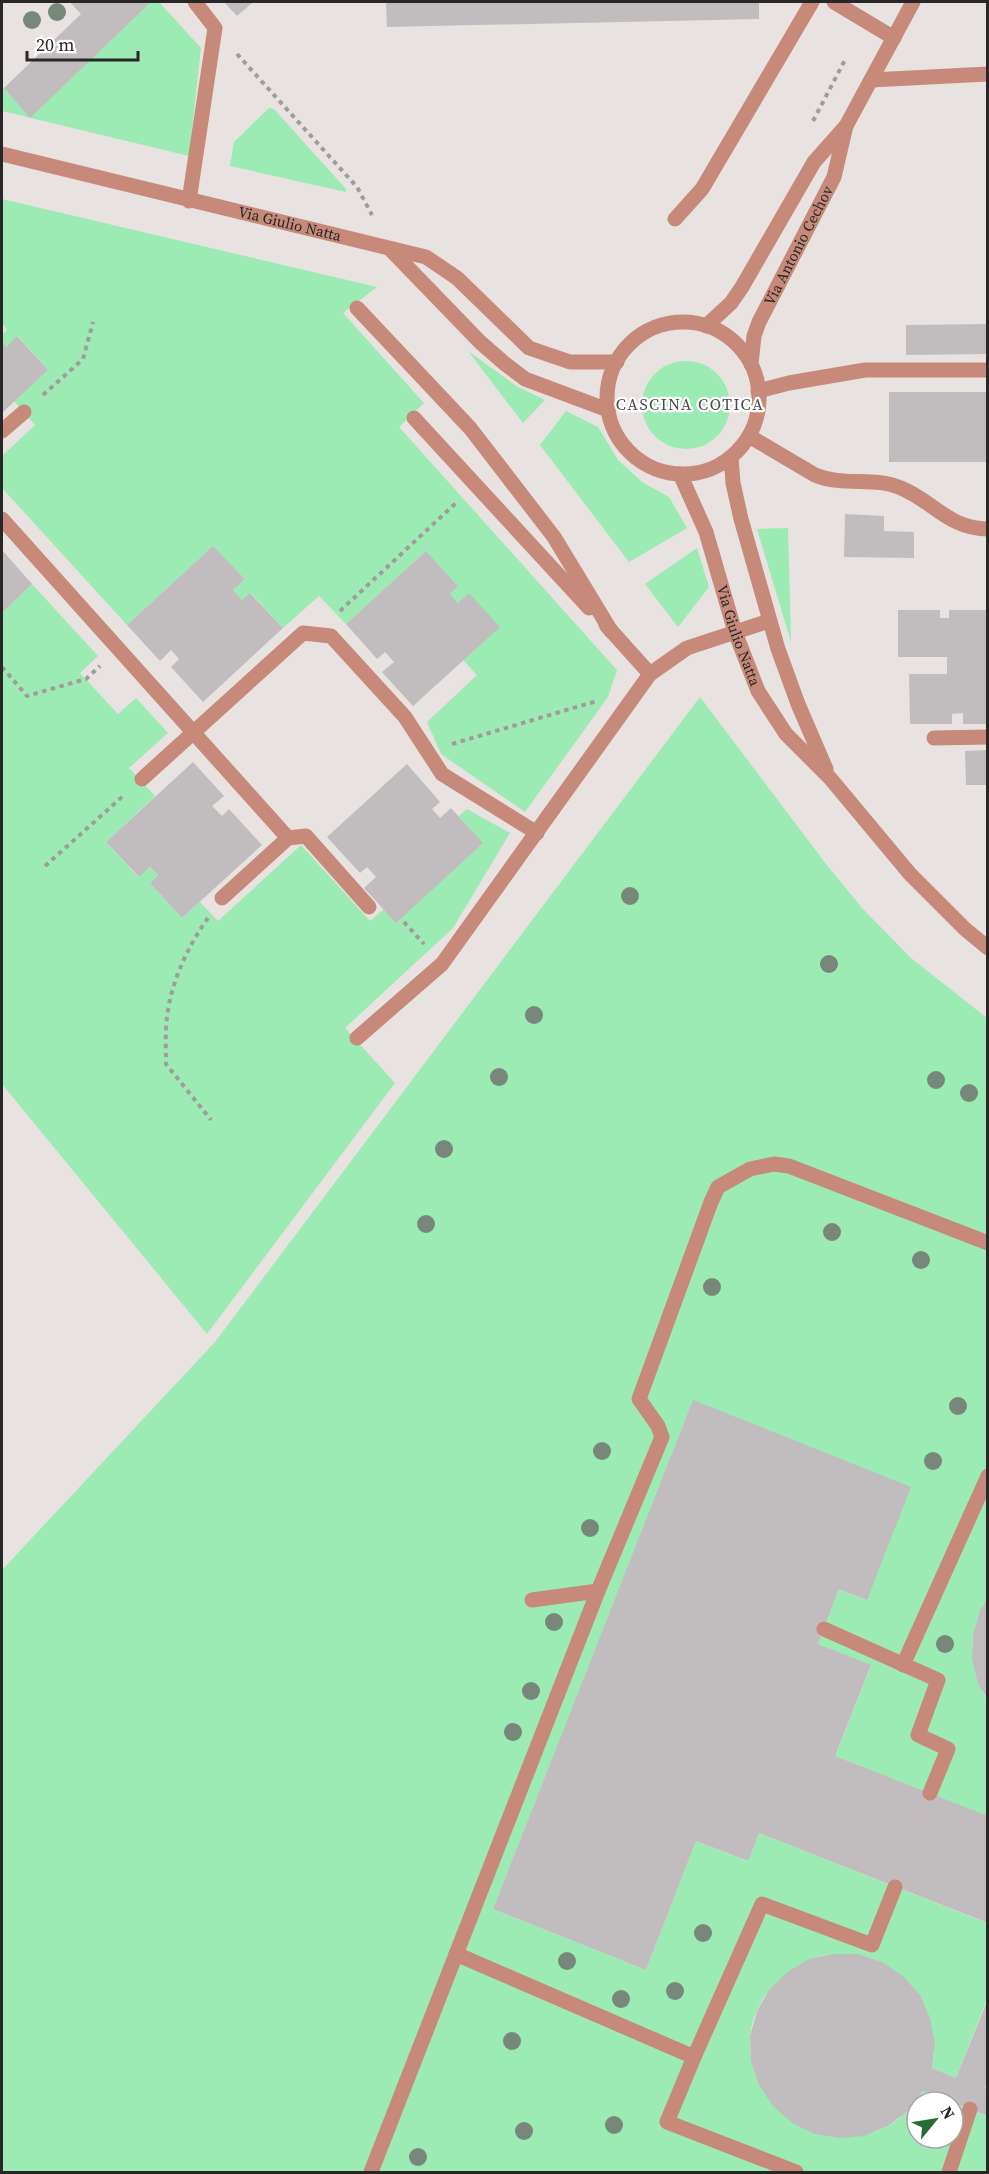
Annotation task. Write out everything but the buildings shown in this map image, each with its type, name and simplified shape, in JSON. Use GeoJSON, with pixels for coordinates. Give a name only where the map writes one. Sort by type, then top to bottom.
{"type":"FeatureCollection","features":[{"type":"Feature","properties":{"kind":"street"},"geometry":{"type":"LineString","coordinates":[[189,201],[215,28],[195,2]]}},
{"type":"Feature","properties":{"kind":"street"},"geometry":{"type":"LineString","coordinates":[[675,219],[702,189],[812,2]]}},
{"type":"Feature","properties":{"kind":"street"},"geometry":{"type":"LineString","coordinates":[[834,2],[894,38]]}},
{"type":"Feature","properties":{"kind":"street","name":"Via Antonio Cechov"},"geometry":{"type":"LineString","coordinates":[[706,326],[736,295],[814,162],[846,126],[913,2]]}},
{"type":"Feature","properties":{"kind":"street"},"geometry":{"type":"LineString","coordinates":[[871,80],[987,74]]}},
{"type":"Feature","properties":{"kind":"street","name":"Via Antonio Cechov"},"geometry":{"type":"LineString","coordinates":[[751,364],[754,336],[759,322],[834,177],[846,126]]}},
{"type":"Feature","properties":{"kind":"street","name":"Via Giulio Natta"},"geometry":{"type":"LineString","coordinates":[[2,153],[189,201],[426,257],[457,278],[529,348],[570,362],[617,362]]}},
{"type":"Feature","properties":{"kind":"street","name":"Via Giulio Natta"},"geometry":{"type":"LineString","coordinates":[[390,249],[480,342],[504,363],[525,378],[608,410]]}},
{"type":"Feature","properties":{"kind":"street"},"geometry":{"type":"LineString","coordinates":[[357,308],[470,428],[554,537],[611,631]]}},
{"type":"Feature","properties":{"kind":"street"},"geometry":{"type":"LineString","coordinates":[[681,322],[706,326],[734,342],[751,364],[758,391],[756,419],[749,436],[731,457],[707,470],[680,474],[662,471],[636,458],[618,437],[608,410],[608,385],[617,362],[633,341],[655,327],[681,322]]}},
{"type":"Feature","properties":{"kind":"street"},"geometry":{"type":"LineString","coordinates":[[758,391],[789,383],[866,370],[987,370]]}},
{"type":"Feature","properties":{"kind":"street"},"geometry":{"type":"LineString","coordinates":[[2,431],[24,412]]}},
{"type":"Feature","properties":{"kind":"street"},"geometry":{"type":"LineString","coordinates":[[414,418],[650,674]]}},
{"type":"Feature","properties":{"kind":"street"},"geometry":{"type":"LineString","coordinates":[[749,436],[826,480],[891,484],[903,488],[964,527],[987,529]]}},
{"type":"Feature","properties":{"kind":"street","name":"Via Giulio Natta"},"geometry":{"type":"LineString","coordinates":[[731,457],[733,483],[741,519],[770,621],[798,704],[830,778]]}},
{"type":"Feature","properties":{"kind":"street","name":"Via Giulio Natta"},"geometry":{"type":"LineString","coordinates":[[680,474],[706,532],[735,632],[758,691],[786,734],[830,778],[910,874],[987,948]]}},
{"type":"Feature","properties":{"kind":"street"},"geometry":{"type":"LineString","coordinates":[[2,519],[288,838]]}},
{"type":"Feature","properties":{"kind":"street"},"geometry":{"type":"LineString","coordinates":[[357,1038],[442,964],[650,674],[687,648],[770,621]]}},
{"type":"Feature","properties":{"kind":"street"},"geometry":{"type":"LineString","coordinates":[[141,779],[303,633],[331,636],[405,717],[442,774],[537,833]]}},
{"type":"Feature","properties":{"kind":"street"},"geometry":{"type":"LineString","coordinates":[[934,738],[987,737]]}},
{"type":"Feature","properties":{"kind":"street"},"geometry":{"type":"LineString","coordinates":[[222,898],[288,838],[306,836],[369,907]]}},
{"type":"Feature","properties":{"kind":"street"},"geometry":{"type":"LineString","coordinates":[[371,2172],[598,1591],[662,1437],[658,1426],[645,1411],[639,1399],[718,1187],[750,1169],[774,1164],[789,1166],[987,1244]]}},
{"type":"Feature","properties":{"kind":"street"},"geometry":{"type":"LineString","coordinates":[[903,1665],[987,1476]]}},
{"type":"Feature","properties":{"kind":"street"},"geometry":{"type":"LineString","coordinates":[[532,1600],[598,1591]]}},
{"type":"Feature","properties":{"kind":"street"},"geometry":{"type":"LineString","coordinates":[[824,1629],[938,1680],[918,1735],[948,1749],[930,1793]]}},
{"type":"Feature","properties":{"kind":"street"},"geometry":{"type":"LineString","coordinates":[[796,2172],[667,2122],[762,1904],[872,1945],[895,1887]]}},
{"type":"Feature","properties":{"kind":"street"},"geometry":{"type":"LineString","coordinates":[[456,1954],[694,2057]]}},
{"type":"Feature","properties":{"kind":"street"},"geometry":{"type":"LineString","coordinates":[[949,2172],[970,2109]]}},
{"type":"Feature","properties":{"kind":"path"},"geometry":{"type":"LineString","coordinates":[[215,28],[357,187],[390,249]]}},
{"type":"Feature","properties":{"kind":"path"},"geometry":{"type":"LineString","coordinates":[[811,124],[845,60]]}},
{"type":"Feature","properties":{"kind":"path"},"geometry":{"type":"LineString","coordinates":[[24,412],[83,359],[93,322]]}},
{"type":"Feature","properties":{"kind":"path"},"geometry":{"type":"LineString","coordinates":[[331,636],[336,614],[476,485]]}},
{"type":"Feature","properties":{"kind":"path"},"geometry":{"type":"LineString","coordinates":[[2,667],[27,696],[86,679],[119,650]]}},
{"type":"Feature","properties":{"kind":"path"},"geometry":{"type":"LineString","coordinates":[[427,752],[608,697],[630,703]]}},
{"type":"Feature","properties":{"kind":"path"},"geometry":{"type":"LineString","coordinates":[[45,866],[141,779]]}},
{"type":"Feature","properties":{"kind":"path"},"geometry":{"type":"LineString","coordinates":[[211,1120],[166,1064],[167,1016],[177,979],[194,938],[222,898]]}},
{"type":"Feature","properties":{"kind":"green space"},"geometry":{"type":"Polygon","coordinates":[[[151,2],[159,2],[201,48],[189,156],[2,111],[2,86],[30,117],[151,2]]]}},
{"type":"Feature","properties":{"kind":"green space"},"geometry":{"type":"Polygon","coordinates":[[[269,108],[274,109],[346,189],[346,192],[230,166],[234,142],[269,108]]]}},
{"type":"Feature","properties":{"kind":"green space"},"geometry":{"type":"Polygon","coordinates":[[[2,199],[377,287],[343,313],[424,403],[399,427],[617,670],[608,697],[525,812],[441,754],[427,722],[477,675],[463,660],[469,593],[458,603],[450,594],[458,586],[426,551],[346,624],[319,596],[283,628],[251,593],[242,600],[233,590],[245,579],[213,546],[127,625],[2,488],[2,456],[35,425],[14,401],[48,370],[18,336],[6,347],[2,341],[2,335],[7,330],[2,323],[2,199]]]}},
{"type":"Feature","properties":{"kind":"green space"},"geometry":{"type":"Polygon","coordinates":[[[468,351],[518,387],[545,400],[523,423],[468,351]]]}},
{"type":"Feature","properties":{"kind":"green space"},"geometry":{"type":"Polygon","coordinates":[[[686,361],[703,365],[717,374],[726,388],[730,405],[726,422],[717,436],[703,445],[686,449],[669,445],[655,436],[646,422],[642,405],[646,388],[655,374],[669,365],[686,361]]]}},
{"type":"Feature","properties":{"kind":"green space"},"geometry":{"type":"Polygon","coordinates":[[[566,411],[598,427],[618,460],[642,482],[669,497],[687,528],[629,562],[540,445],[566,411]]]}},
{"type":"Feature","properties":{"kind":"green space"},"geometry":{"type":"Polygon","coordinates":[[[788,528],[791,642],[757,529],[788,528]]]}},
{"type":"Feature","properties":{"kind":"green space"},"geometry":{"type":"Polygon","coordinates":[[[697,548],[709,587],[678,627],[645,584],[697,548]]]}},
{"type":"Feature","properties":{"kind":"green space"},"geometry":{"type":"Polygon","coordinates":[[[32,584],[98,656],[80,673],[118,714],[136,698],[168,733],[129,768],[155,796],[106,842],[138,877],[150,867],[158,875],[150,883],[182,918],[200,902],[218,921],[301,845],[370,921],[384,909],[482,843],[459,816],[467,809],[510,833],[453,928],[345,1028],[395,1083],[207,1334],[2,1084],[2,613],[32,584]]]}},
{"type":"Feature","properties":{"kind":"green space"},"geometry":{"type":"Polygon","coordinates":[[[700,697],[862,908],[911,958],[987,1018],[988,1598],[976,1623],[972,1649],[976,1675],[987,1700],[987,1816],[835,1756],[871,1666],[818,1644],[839,1589],[867,1600],[693,1401],[493,1909],[646,1970],[696,1841],[747,1861],[759,1833],[987,1923],[987,1999],[956,2078],[932,2068],[934,2044],[931,2023],[925,2006],[916,1992],[892,1969],[859,1956],[832,1954],[815,1958],[798,1965],[784,1976],[777,1982],[757,2011],[750,2042],[755,2072],[770,2099],[793,2121],[822,2134],[854,2137],[888,2126],[905,2113],[905,2150],[965,2150],[965,2108],[987,2116],[987,2172],[2,2172],[2,1570],[215,1342],[700,697]]]}},
{"type":"Feature","properties":{"kind":"tunnel"},"geometry":{"type":"LineString","coordinates":[[895,1887],[930,1793]]}},
{"type":"Feature","properties":{"kind":"district","name":"CASCINA COTICA"},"geometry":{"type":"Point","coordinates":[690,404]}}]}
